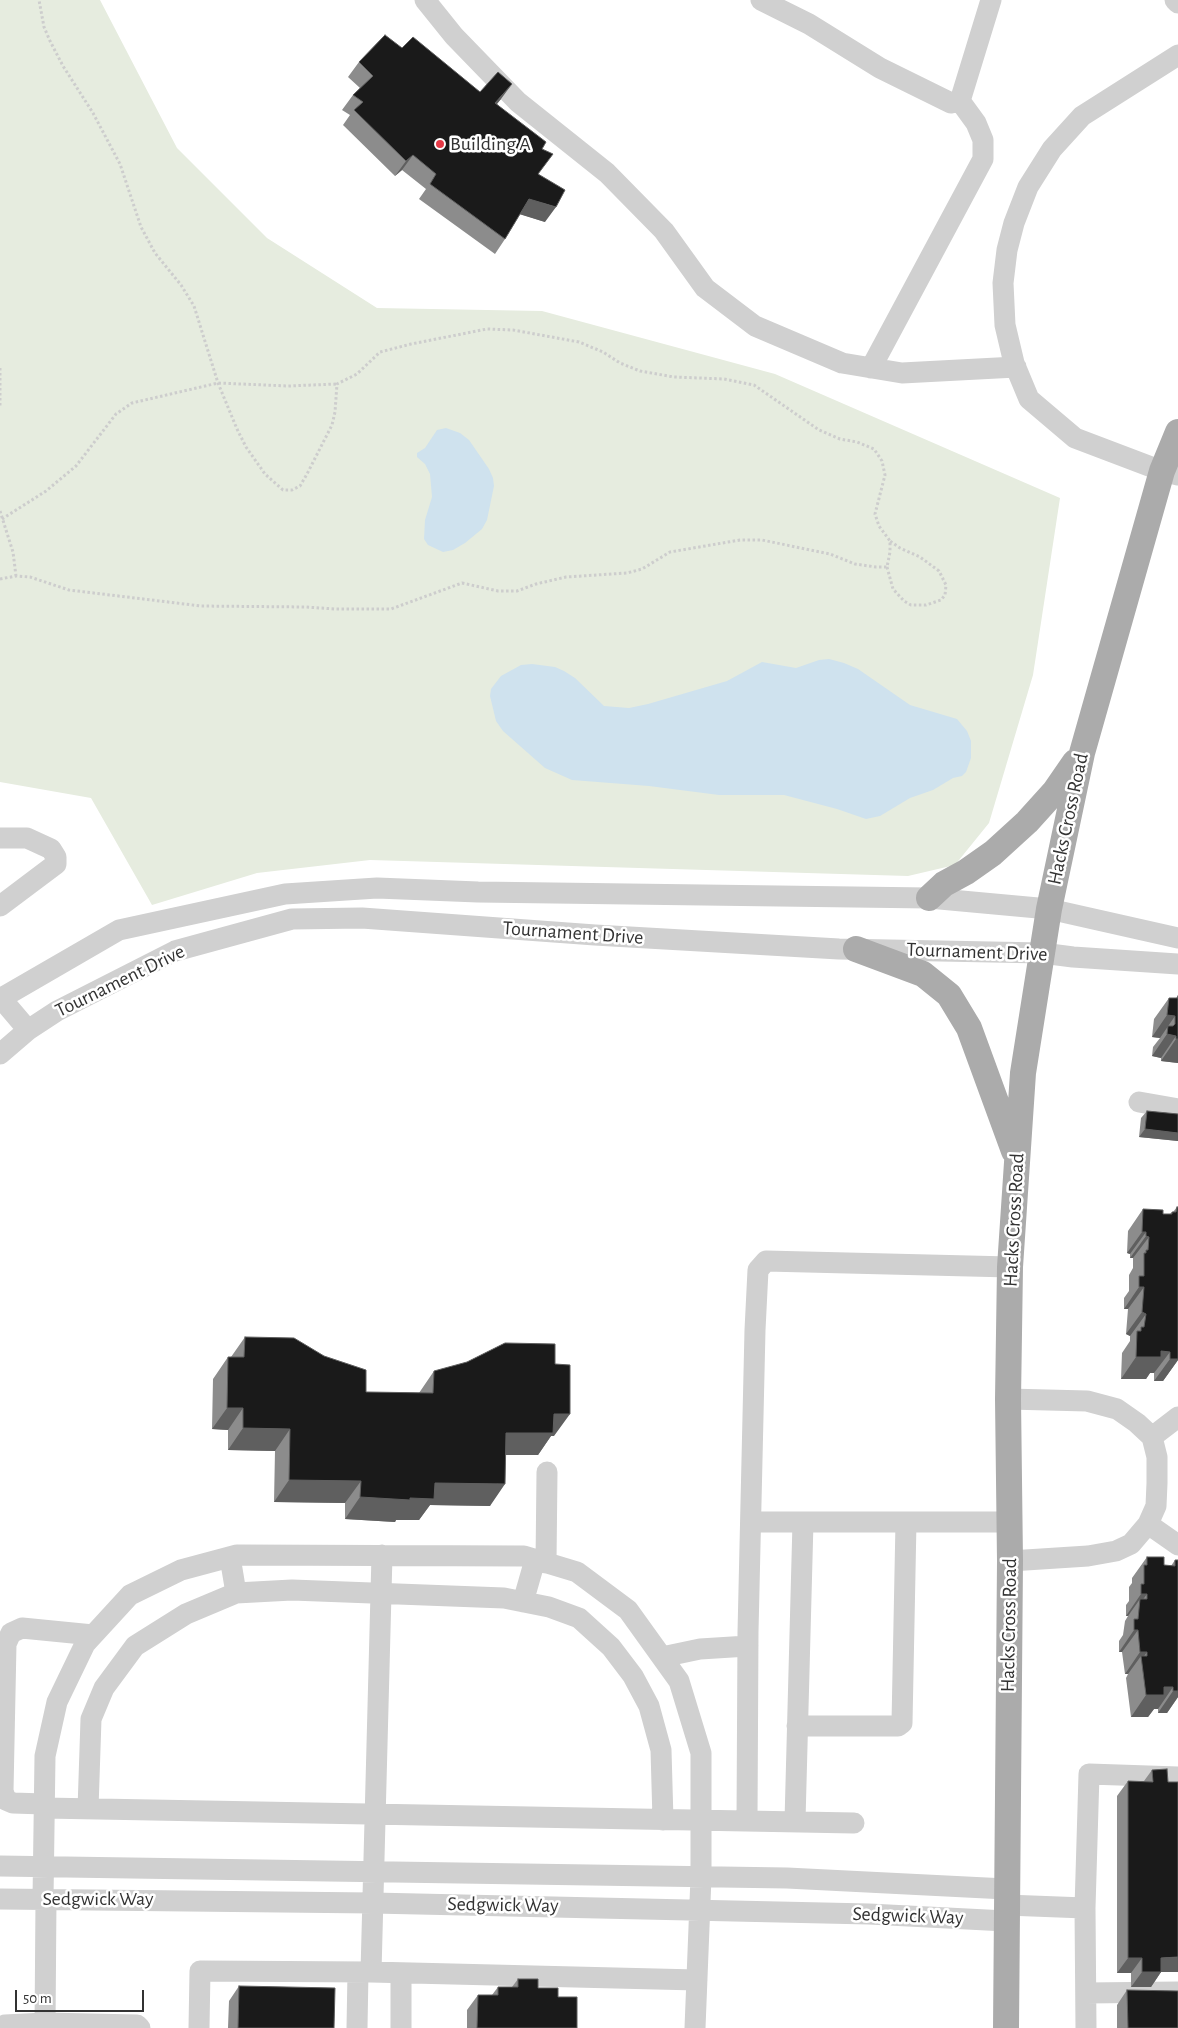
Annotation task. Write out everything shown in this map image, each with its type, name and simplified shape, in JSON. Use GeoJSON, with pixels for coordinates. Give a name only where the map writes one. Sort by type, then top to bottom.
{"type":"FeatureCollection","features":[{"type":"Feature","properties":{"kind":"main road","name":"Hacks Cross Road"},"geometry":{"type":"LineString","coordinates":[[1006,2028],[1010,1560],[1008,1399],[1010,1267],[1023,1073],[1049,909],[1082,753],[1170,473],[1178,432]]}},
{"type":"Feature","properties":{"kind":"main road"},"geometry":{"type":"LineString","coordinates":[[929,898],[944,884],[966,872],[993,853],[1027,822],[1054,791],[1082,753]]}},
{"type":"Feature","properties":{"kind":"main road"},"geometry":{"type":"LineString","coordinates":[[856,949],[923,974],[949,995],[968,1028],[1017,1160]]}},
{"type":"Feature","properties":{"kind":"street"},"geometry":{"type":"LineString","coordinates":[[425,0],[454,36],[518,102],[607,173],[664,231],[704,288],[755,326],[842,363],[902,373],[1016,368]]}},
{"type":"Feature","properties":{"kind":"street"},"geometry":{"type":"LineString","coordinates":[[761,0],[809,24],[880,68],[952,103],[960,101]]}},
{"type":"Feature","properties":{"kind":"street"},"geometry":{"type":"LineString","coordinates":[[960,101],[991,0]]}},
{"type":"Feature","properties":{"kind":"street"},"geometry":{"type":"LineString","coordinates":[[1175,0],[1178,3]]}},
{"type":"Feature","properties":{"kind":"street"},"geometry":{"type":"LineString","coordinates":[[1170,473],[1076,438],[1029,399],[1016,368],[1005,325],[1003,283],[1007,250],[1014,223],[1028,187],[1052,149],[1082,116],[1178,55]]}},
{"type":"Feature","properties":{"kind":"street"},"geometry":{"type":"LineString","coordinates":[[871,368],[983,159],[983,140],[976,124],[960,101]]}},
{"type":"Feature","properties":{"kind":"street"},"geometry":{"type":"LineString","coordinates":[[0,906],[56,864],[56,857],[51,849],[27,838],[1,839]]}},
{"type":"Feature","properties":{"kind":"street","name":"Tournament Drive"},"geometry":{"type":"LineString","coordinates":[[0,998],[119,930],[285,894],[377,888],[478,892],[929,898],[1049,909],[1178,938]]}},
{"type":"Feature","properties":{"kind":"street","name":"Tournament Drive"},"geometry":{"type":"LineString","coordinates":[[0,1054],[28,1030],[57,1011],[175,951],[292,919],[362,918],[595,935],[856,949],[1042,953],[1178,964]]}},
{"type":"Feature","properties":{"kind":"street"},"geometry":{"type":"LineString","coordinates":[[0,998],[28,1030]]}},
{"type":"Feature","properties":{"kind":"street"},"geometry":{"type":"LineString","coordinates":[[1139,1102],[1178,1109]]}},
{"type":"Feature","properties":{"kind":"street"},"geometry":{"type":"LineString","coordinates":[[747,1820],[748,1646],[758,1270],[766,1261],[1010,1267]]}},
{"type":"Feature","properties":{"kind":"street"},"geometry":{"type":"LineString","coordinates":[[1008,1399],[1087,1401],[1117,1409],[1137,1423],[1152,1437],[1157,1457],[1158,1483],[1156,1506],[1148,1524],[1130,1544],[1116,1551],[1088,1556],[1010,1560]]}},
{"type":"Feature","properties":{"kind":"street"},"geometry":{"type":"LineString","coordinates":[[1152,1437],[1178,1417]]}},
{"type":"Feature","properties":{"kind":"street"},"geometry":{"type":"LineString","coordinates":[[523,1602],[540,1561],[548,1472]]}},
{"type":"Feature","properties":{"kind":"street"},"geometry":{"type":"LineString","coordinates":[[751,1522],[1010,1522]]}},
{"type":"Feature","properties":{"kind":"street"},"geometry":{"type":"LineString","coordinates":[[795,1821],[803,1522]]}},
{"type":"Feature","properties":{"kind":"street"},"geometry":{"type":"LineString","coordinates":[[797,1726],[898,1726],[902,1723],[906,1522]]}},
{"type":"Feature","properties":{"kind":"street"},"geometry":{"type":"LineString","coordinates":[[1148,1524],[1178,1545]]}},
{"type":"Feature","properties":{"kind":"street"},"geometry":{"type":"LineString","coordinates":[[45,2026],[42,1867],[44,1806],[46,1756],[57,1702],[85,1644],[130,1594],[181,1570],[237,1555],[524,1556],[578,1572],[628,1610],[679,1680],[701,1753],[701,1877],[695,2028]]}},
{"type":"Feature","properties":{"kind":"street"},"geometry":{"type":"LineString","coordinates":[[357,2028],[373,1902],[382,1556]]}},
{"type":"Feature","properties":{"kind":"street"},"geometry":{"type":"LineString","coordinates":[[230,1557],[236,1593]]}},
{"type":"Feature","properties":{"kind":"street"},"geometry":{"type":"LineString","coordinates":[[88,1809],[92,1719],[104,1688],[135,1646],[186,1614],[236,1593],[292,1590],[504,1598],[549,1607],[579,1618],[610,1647],[633,1676],[648,1706],[661,1750],[663,1820]]}},
{"type":"Feature","properties":{"kind":"street"},"geometry":{"type":"LineString","coordinates":[[93,1635],[22,1628],[11,1633],[6,1644],[2,1791],[6,1800],[13,1804],[88,1809],[854,1823]]}},
{"type":"Feature","properties":{"kind":"street"},"geometry":{"type":"LineString","coordinates":[[662,1657],[700,1649],[748,1646]]}},
{"type":"Feature","properties":{"kind":"street"},"geometry":{"type":"LineString","coordinates":[[1086,2028],[1085,1908],[1089,1774],[1120,1774],[1162,1782]]}},
{"type":"Feature","properties":{"kind":"street"},"geometry":{"type":"LineString","coordinates":[[1120,1774],[1134,1787],[1162,1782]]}},
{"type":"Feature","properties":{"kind":"street","name":"Sedgwick Way"},"geometry":{"type":"LineString","coordinates":[[0,1866],[787,1878],[1006,1905]]}},
{"type":"Feature","properties":{"kind":"street","name":"Sedgwick Way"},"geometry":{"type":"LineString","coordinates":[[0,1899],[373,1902],[869,1914],[1006,1905]]}},
{"type":"Feature","properties":{"kind":"street"},"geometry":{"type":"LineString","coordinates":[[1006,1905],[1085,1908]]}},
{"type":"Feature","properties":{"kind":"street"},"geometry":{"type":"LineString","coordinates":[[199,2028],[200,1971],[364,1972],[697,1980]]}},
{"type":"Feature","properties":{"kind":"street"},"geometry":{"type":"LineString","coordinates":[[400,2028],[401,1974]]}},
{"type":"Feature","properties":{"kind":"street"},"geometry":{"type":"LineString","coordinates":[[1112,1993],[1123,1980],[1141,1979],[1160,1980],[1175,1992]]}},
{"type":"Feature","properties":{"kind":"street"},"geometry":{"type":"LineString","coordinates":[[1086,1993],[1175,1992]]}},
{"type":"Feature","properties":{"kind":"street"},"geometry":{"type":"LineString","coordinates":[[3,2028],[5,2025],[137,2025],[140,2028]]}},
{"type":"Feature","properties":{"kind":"path"},"geometry":{"type":"LineString","coordinates":[[39,0],[44,27],[56,54],[86,102],[120,164],[141,227],[155,253],[182,285],[194,306],[218,383],[246,447],[265,474],[283,490],[292,490],[300,486],[332,425],[337,384]]}},
{"type":"Feature","properties":{"kind":"path"},"geometry":{"type":"LineString","coordinates":[[2,519],[46,491],[76,466],[116,414],[126,406],[218,383],[288,386],[337,384],[357,374],[380,352],[487,329],[513,330],[579,342],[603,352],[620,363],[640,372],[674,378],[724,379],[754,385],[818,430],[874,449],[884,466],[885,474],[875,514],[879,526],[890,541],[920,557],[939,572],[946,584],[945,595],[941,600],[926,606],[911,605],[904,601],[893,589],[887,567],[890,541]]}},
{"type":"Feature","properties":{"kind":"path"},"geometry":{"type":"LineString","coordinates":[[0,368],[0,408]]}},
{"type":"Feature","properties":{"kind":"path"},"geometry":{"type":"LineString","coordinates":[[0,511],[13,552],[16,576]]}},
{"type":"Feature","properties":{"kind":"path"},"geometry":{"type":"LineString","coordinates":[[0,579],[16,576],[30,577],[69,590],[201,606],[335,609],[391,608],[462,583],[505,592],[517,591],[536,584],[566,577],[627,573],[642,569],[670,552],[740,540],[762,540],[830,554],[855,564],[887,567]]}},
{"type":"Feature","properties":{"kind":"shaded area"},"geometry":{"type":"Polygon","coordinates":[[[0,0],[100,0],[177,148],[267,238],[377,308],[542,311],[775,374],[1060,498],[1033,675],[989,823],[955,865],[908,876],[370,860],[257,873],[152,905],[91,798],[0,782],[0,0]]]}},
{"type":"Feature","properties":{"kind":"water"},"geometry":{"type":"Polygon","coordinates":[[[446,428],[460,433],[469,440],[489,469],[494,486],[487,520],[482,529],[465,543],[453,550],[443,552],[428,545],[424,539],[425,520],[432,497],[430,474],[425,464],[417,457],[417,453],[425,448],[437,430],[446,428]]]}},
{"type":"Feature","properties":{"kind":"water"},"geometry":{"type":"Polygon","coordinates":[[[829,659],[858,669],[910,705],[957,719],[967,731],[971,741],[971,758],[966,772],[962,776],[953,778],[933,790],[910,798],[880,816],[866,819],[784,795],[719,795],[649,786],[572,780],[545,768],[503,731],[496,721],[490,696],[491,689],[501,676],[521,665],[532,664],[555,667],[575,678],[604,706],[629,708],[727,681],[762,662],[796,668],[819,660],[829,659]]]}},
{"type":"Feature","properties":{"kind":"building","name":"Building A"},"geometry":{"type":"Polygon","coordinates":[[[385,35],[402,48],[413,37],[480,92],[498,72],[512,84],[495,103],[546,142],[542,149],[553,154],[538,174],[565,190],[556,207],[529,199],[505,239],[430,184],[436,174],[413,155],[406,161],[354,110],[363,102],[353,95],[373,76],[359,62],[385,35]]]}},
{"type":"Feature","properties":{"kind":"building"},"geometry":{"type":"Polygon","coordinates":[[[1169,998],[1178,998],[1178,1039],[1176,1039],[1176,1036],[1167,1034],[1168,1026],[1175,1024],[1175,1016],[1167,1015],[1169,998]]]}},
{"type":"Feature","properties":{"kind":"building"},"geometry":{"type":"Polygon","coordinates":[[[1147,1111],[1178,1114],[1178,1133],[1145,1129],[1147,1111]]]}},
{"type":"Feature","properties":{"kind":"building"},"geometry":{"type":"Polygon","coordinates":[[[1177,1207],[1178,1359],[1170,1359],[1170,1352],[1161,1351],[1161,1357],[1136,1357],[1137,1331],[1141,1331],[1141,1327],[1144,1327],[1146,1314],[1142,1312],[1144,1287],[1139,1287],[1139,1276],[1144,1276],[1144,1253],[1148,1250],[1149,1237],[1146,1236],[1146,1232],[1142,1232],[1143,1209],[1163,1210],[1163,1214],[1172,1214],[1172,1212],[1176,1212],[1177,1207]]]}},
{"type":"Feature","properties":{"kind":"building"},"geometry":{"type":"Polygon","coordinates":[[[245,1337],[294,1338],[324,1356],[366,1370],[366,1392],[433,1393],[434,1371],[467,1362],[505,1343],[555,1344],[555,1364],[570,1365],[570,1414],[554,1414],[553,1433],[506,1433],[505,1484],[435,1483],[434,1499],[410,1498],[410,1500],[360,1497],[361,1481],[289,1480],[290,1429],[243,1428],[243,1408],[227,1408],[228,1357],[244,1357],[245,1337]]]}},
{"type":"Feature","properties":{"kind":"building"},"geometry":{"type":"Polygon","coordinates":[[[1147,1557],[1164,1557],[1164,1565],[1175,1566],[1175,1560],[1178,1560],[1178,1691],[1173,1691],[1173,1687],[1164,1687],[1164,1695],[1146,1695],[1141,1656],[1147,1656],[1147,1652],[1140,1652],[1138,1630],[1134,1630],[1134,1619],[1138,1619],[1140,1599],[1147,1599],[1147,1594],[1141,1594],[1141,1584],[1144,1584],[1144,1565],[1147,1565],[1147,1557]]]}},
{"type":"Feature","properties":{"kind":"building"},"geometry":{"type":"Polygon","coordinates":[[[1167,1769],[1168,1782],[1178,1782],[1178,1957],[1161,1958],[1161,1972],[1142,1972],[1142,1958],[1128,1958],[1128,1781],[1153,1782],[1152,1770],[1167,1769]]]}},
{"type":"Feature","properties":{"kind":"building"},"geometry":{"type":"Polygon","coordinates":[[[518,1979],[538,1979],[538,1988],[558,1988],[558,1997],[577,1997],[577,2028],[477,2028],[478,1995],[498,1995],[498,1987],[518,1987],[518,1979]]]}},
{"type":"Feature","properties":{"kind":"building"},"geometry":{"type":"Polygon","coordinates":[[[239,1986],[335,1988],[334,2028],[238,2028],[239,1986]]]}},
{"type":"Feature","properties":{"kind":"building"},"geometry":{"type":"Polygon","coordinates":[[[1127,1990],[1178,1991],[1178,2028],[1128,2028],[1127,1990]]]}},
{"type":"Feature","properties":{"kind":"place","name":"Building A"},"geometry":{"type":"Point","coordinates":[440,144]}}]}
